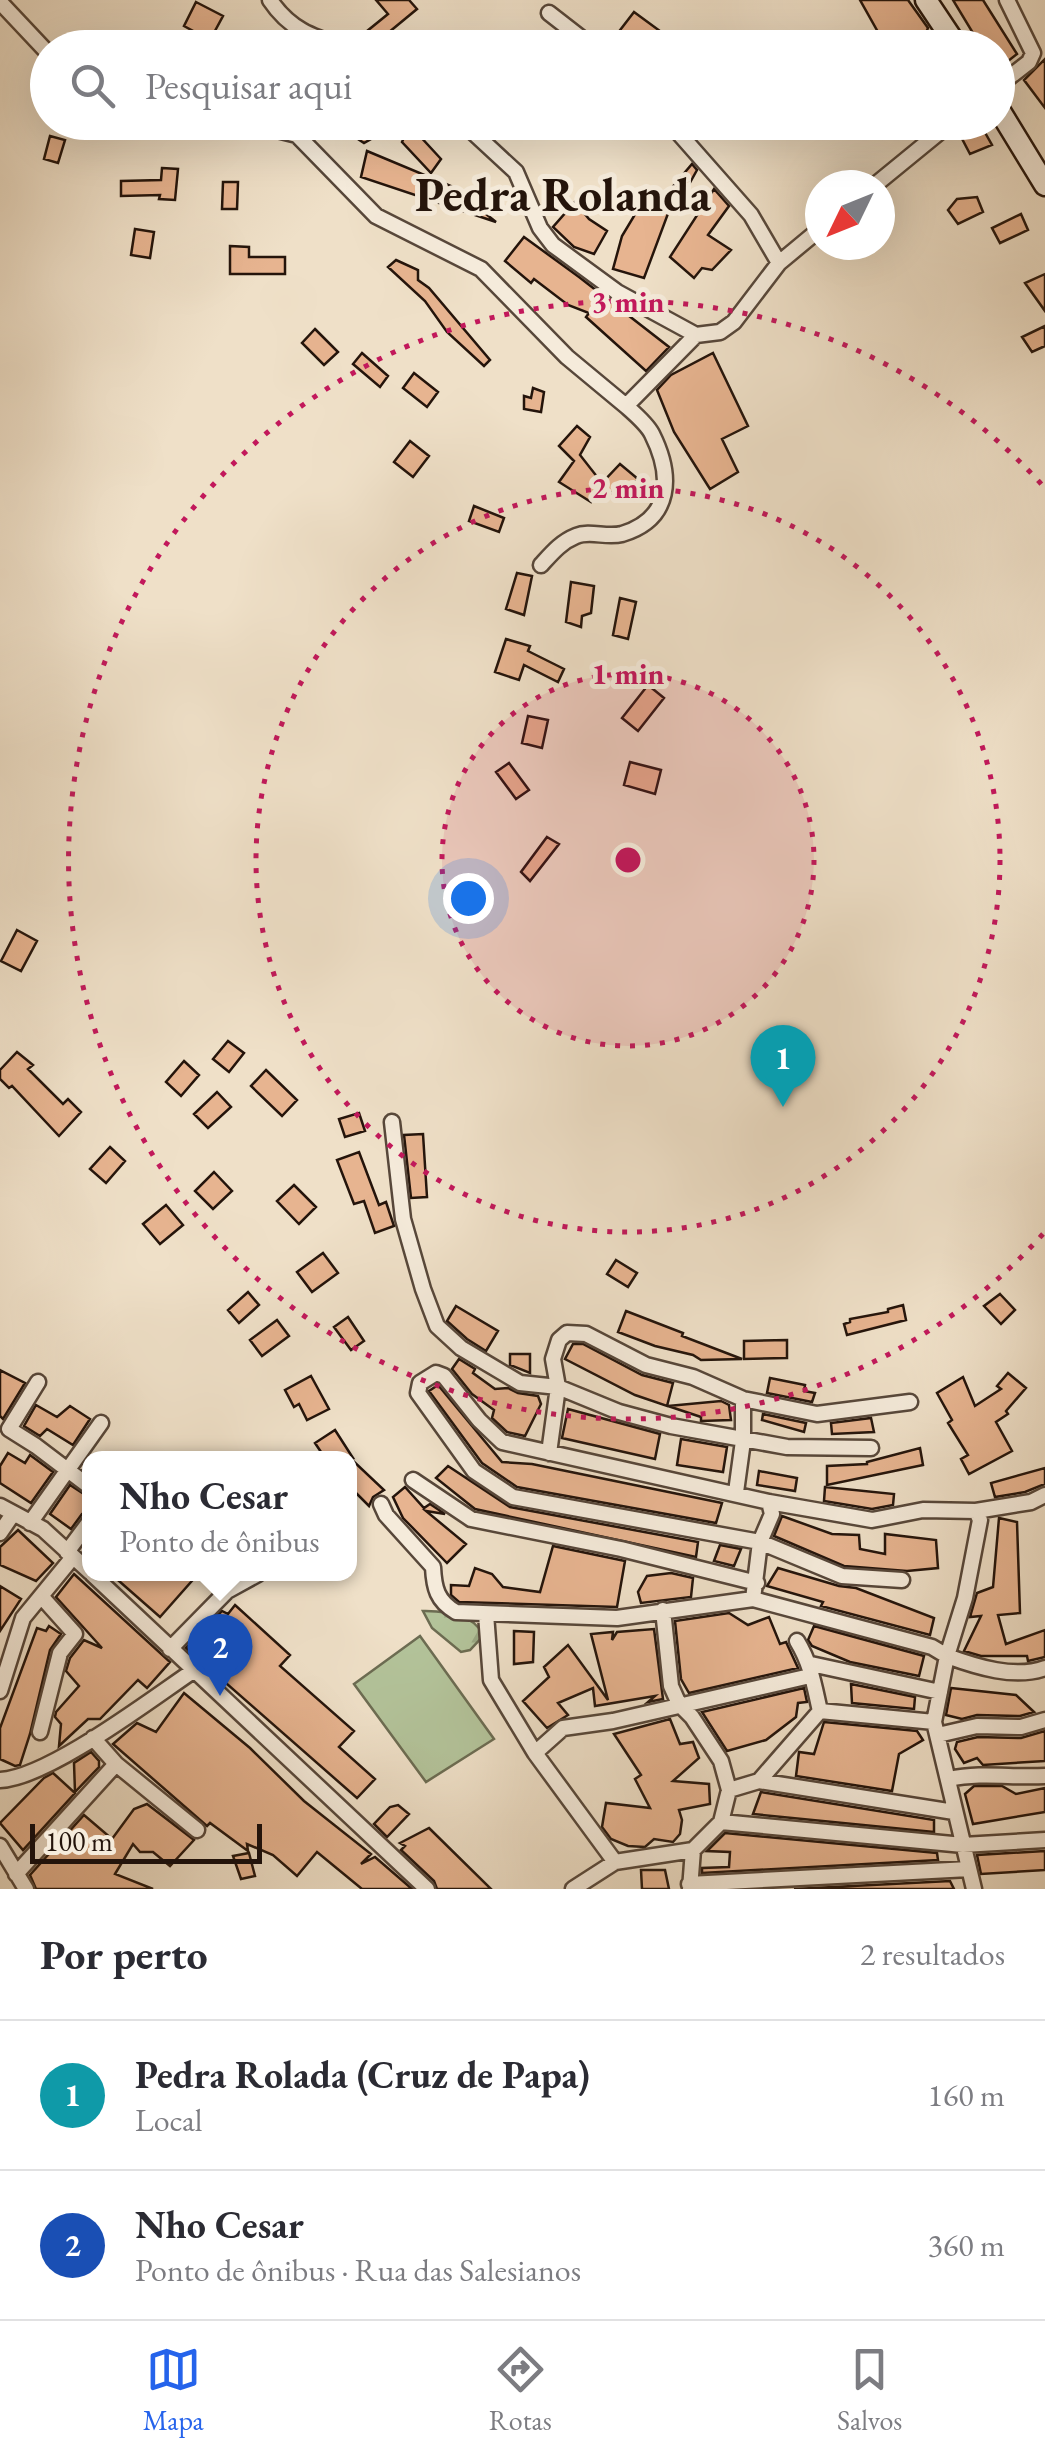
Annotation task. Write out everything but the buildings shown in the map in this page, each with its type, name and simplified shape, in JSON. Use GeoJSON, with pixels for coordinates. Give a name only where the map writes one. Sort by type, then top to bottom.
{"type":"FeatureCollection","features":[{"type":"Feature","properties":{"kind":"main road"},"geometry":{"type":"LineString","coordinates":[[926,0],[946,30]]}},
{"type":"Feature","properties":{"kind":"main road"},"geometry":{"type":"LineString","coordinates":[[1015,136],[1045,185]]}},
{"type":"Feature","properties":{"kind":"street"},"geometry":{"type":"LineString","coordinates":[[270,0],[298,30]]}},
{"type":"Feature","properties":{"kind":"street"},"geometry":{"type":"LineString","coordinates":[[1007,0],[1033,53],[1029,62],[1015,73]]}},
{"type":"Feature","properties":{"kind":"street"},"geometry":{"type":"LineString","coordinates":[[0,2],[30,34]]}},
{"type":"Feature","properties":{"kind":"street"},"geometry":{"type":"LineString","coordinates":[[549,13],[571,30]]}},
{"type":"Feature","properties":{"kind":"street"},"geometry":{"type":"LineString","coordinates":[[302,140],[376,216],[481,268],[567,357],[652,432],[666,480],[658,512],[625,533],[607,537],[582,533],[562,543],[541,565]]}},
{"type":"Feature","properties":{"kind":"street"},"geometry":{"type":"LineString","coordinates":[[481,140],[516,172],[540,228],[553,245],[616,292],[696,336]]}},
{"type":"Feature","properties":{"kind":"street"},"geometry":{"type":"LineString","coordinates":[[685,140],[750,216],[779,262]]}},
{"type":"Feature","properties":{"kind":"street"},"geometry":{"type":"LineString","coordinates":[[893,170],[930,140]]}},
{"type":"Feature","properties":{"kind":"street"},"geometry":{"type":"LineString","coordinates":[[626,406],[696,336],[720,332],[734,322],[779,262],[805,241]]}},
{"type":"Feature","properties":{"kind":"street"},"geometry":{"type":"LineString","coordinates":[[392,1122],[403,1218],[437,1326],[461,1348],[520,1383],[558,1387],[620,1412],[743,1441],[787,1447],[871,1448]]}},
{"type":"Feature","properties":{"kind":"street"},"geometry":{"type":"LineString","coordinates":[[550,1453],[558,1387],[553,1359],[558,1340],[567,1333],[586,1334],[646,1366],[692,1377],[743,1400],[816,1414],[910,1402]]}},
{"type":"Feature","properties":{"kind":"street"},"geometry":{"type":"LineString","coordinates":[[902,1580],[842,1576],[760,1542],[513,1497],[474,1471],[418,1393],[420,1382],[436,1373],[444,1376],[502,1442],[770,1502],[872,1520],[923,1510],[976,1511],[1031,1502],[1045,1495]]}},
{"type":"Feature","properties":{"kind":"street"},"geometry":{"type":"LineString","coordinates":[[0,1446],[4,1427],[38,1382]]}},
{"type":"Feature","properties":{"kind":"street"},"geometry":{"type":"LineString","coordinates":[[736,1492],[743,1441],[743,1400]]}},
{"type":"Feature","properties":{"kind":"street"},"geometry":{"type":"LineString","coordinates":[[30,1523],[101,1423]]}},
{"type":"Feature","properties":{"kind":"street"},"geometry":{"type":"LineString","coordinates":[[4,1427],[82,1481]]}},
{"type":"Feature","properties":{"kind":"street"},"geometry":{"type":"LineString","coordinates":[[413,1480],[470,1519],[621,1548],[932,1648],[967,1664],[1027,1674],[1045,1668]]}},
{"type":"Feature","properties":{"kind":"street"},"geometry":{"type":"LineString","coordinates":[[755,1591],[760,1542],[772,1514],[770,1502]]}},
{"type":"Feature","properties":{"kind":"street"},"geometry":{"type":"LineString","coordinates":[[381,1504],[386,1515],[433,1566],[434,1588],[444,1605],[456,1612],[618,1618],[755,1591]]}},
{"type":"Feature","properties":{"kind":"street"},"geometry":{"type":"LineString","coordinates":[[0,1533],[7,1510],[30,1523],[82,1565]]}},
{"type":"Feature","properties":{"kind":"street"},"geometry":{"type":"LineString","coordinates":[[974,1889],[936,1728],[947,1656],[965,1598],[980,1520],[976,1511]]}},
{"type":"Feature","properties":{"kind":"street"},"geometry":{"type":"LineString","coordinates":[[0,1691],[23,1618],[82,1534]]}},
{"type":"Feature","properties":{"kind":"street"},"geometry":{"type":"LineString","coordinates":[[99,1581],[426,1889]]}},
{"type":"Feature","properties":{"kind":"street"},"geometry":{"type":"LineString","coordinates":[[170,1648],[228,1591],[246,1581]]}},
{"type":"Feature","properties":{"kind":"street"},"geometry":{"type":"LineString","coordinates":[[40,1596],[75,1634],[60,1654],[40,1732]]}},
{"type":"Feature","properties":{"kind":"street"},"geometry":{"type":"LineString","coordinates":[[573,1889],[615,1862],[693,1850],[721,1822],[729,1790],[721,1761],[670,1686],[663,1610]]}},
{"type":"Feature","properties":{"kind":"street"},"geometry":{"type":"LineString","coordinates":[[486,1614],[491,1680],[535,1753],[615,1862]]}},
{"type":"Feature","properties":{"kind":"street"},"geometry":{"type":"LineString","coordinates":[[797,1642],[811,1670],[820,1712]]}},
{"type":"Feature","properties":{"kind":"street"},"geometry":{"type":"LineString","coordinates":[[535,1753],[562,1728],[613,1721],[811,1670],[940,1692]]}},
{"type":"Feature","properties":{"kind":"street"},"geometry":{"type":"LineString","coordinates":[[0,1780],[18,1780],[93,1738],[193,1671]]}},
{"type":"Feature","properties":{"kind":"street"},"geometry":{"type":"LineString","coordinates":[[820,1712],[936,1728],[1020,1727],[1045,1720]]}},
{"type":"Feature","properties":{"kind":"street"},"geometry":{"type":"LineString","coordinates":[[759,1781],[820,1712]]}},
{"type":"Feature","properties":{"kind":"street"},"geometry":{"type":"LineString","coordinates":[[93,1738],[116,1764],[197,1830]]}},
{"type":"Feature","properties":{"kind":"street"},"geometry":{"type":"LineString","coordinates":[[16,1874],[116,1764]]}},
{"type":"Feature","properties":{"kind":"street"},"geometry":{"type":"LineString","coordinates":[[949,1779],[978,1773],[1018,1778],[1045,1776]]}},
{"type":"Feature","properties":{"kind":"street"},"geometry":{"type":"LineString","coordinates":[[729,1790],[759,1781],[954,1812]]}},
{"type":"Feature","properties":{"kind":"street"},"geometry":{"type":"LineString","coordinates":[[721,1822],[963,1845],[1045,1840]]}},
{"type":"Feature","properties":{"kind":"street"},"geometry":{"type":"LineString","coordinates":[[0,1846],[26,1889]]}},
{"type":"Feature","properties":{"kind":"street"},"geometry":{"type":"LineString","coordinates":[[693,1850],[689,1887],[969,1869]]}},
{"type":"Feature","properties":{"kind":"green space"},"geometry":{"type":"Polygon","coordinates":[[[423,1611],[465,1618],[484,1635],[470,1650],[461,1652],[432,1628],[423,1611]]]}},
{"type":"Feature","properties":{"kind":"green space"},"geometry":{"type":"Polygon","coordinates":[[[420,1636],[494,1739],[426,1782],[354,1684],[420,1636]]]}},
{"type":"Feature","properties":{"kind":"place","name":"Pedra Rolada (Cruz de Papa)"},"geometry":{"type":"Point","coordinates":[783,1107]}},
{"type":"Feature","properties":{"kind":"place","name":"Nho Cesar"},"geometry":{"type":"Point","coordinates":[220,1696]}},
{"type":"Feature","properties":{"kind":"district","name":"Pedra Rolanda"},"geometry":{"type":"Point","coordinates":[563,194]}}]}
